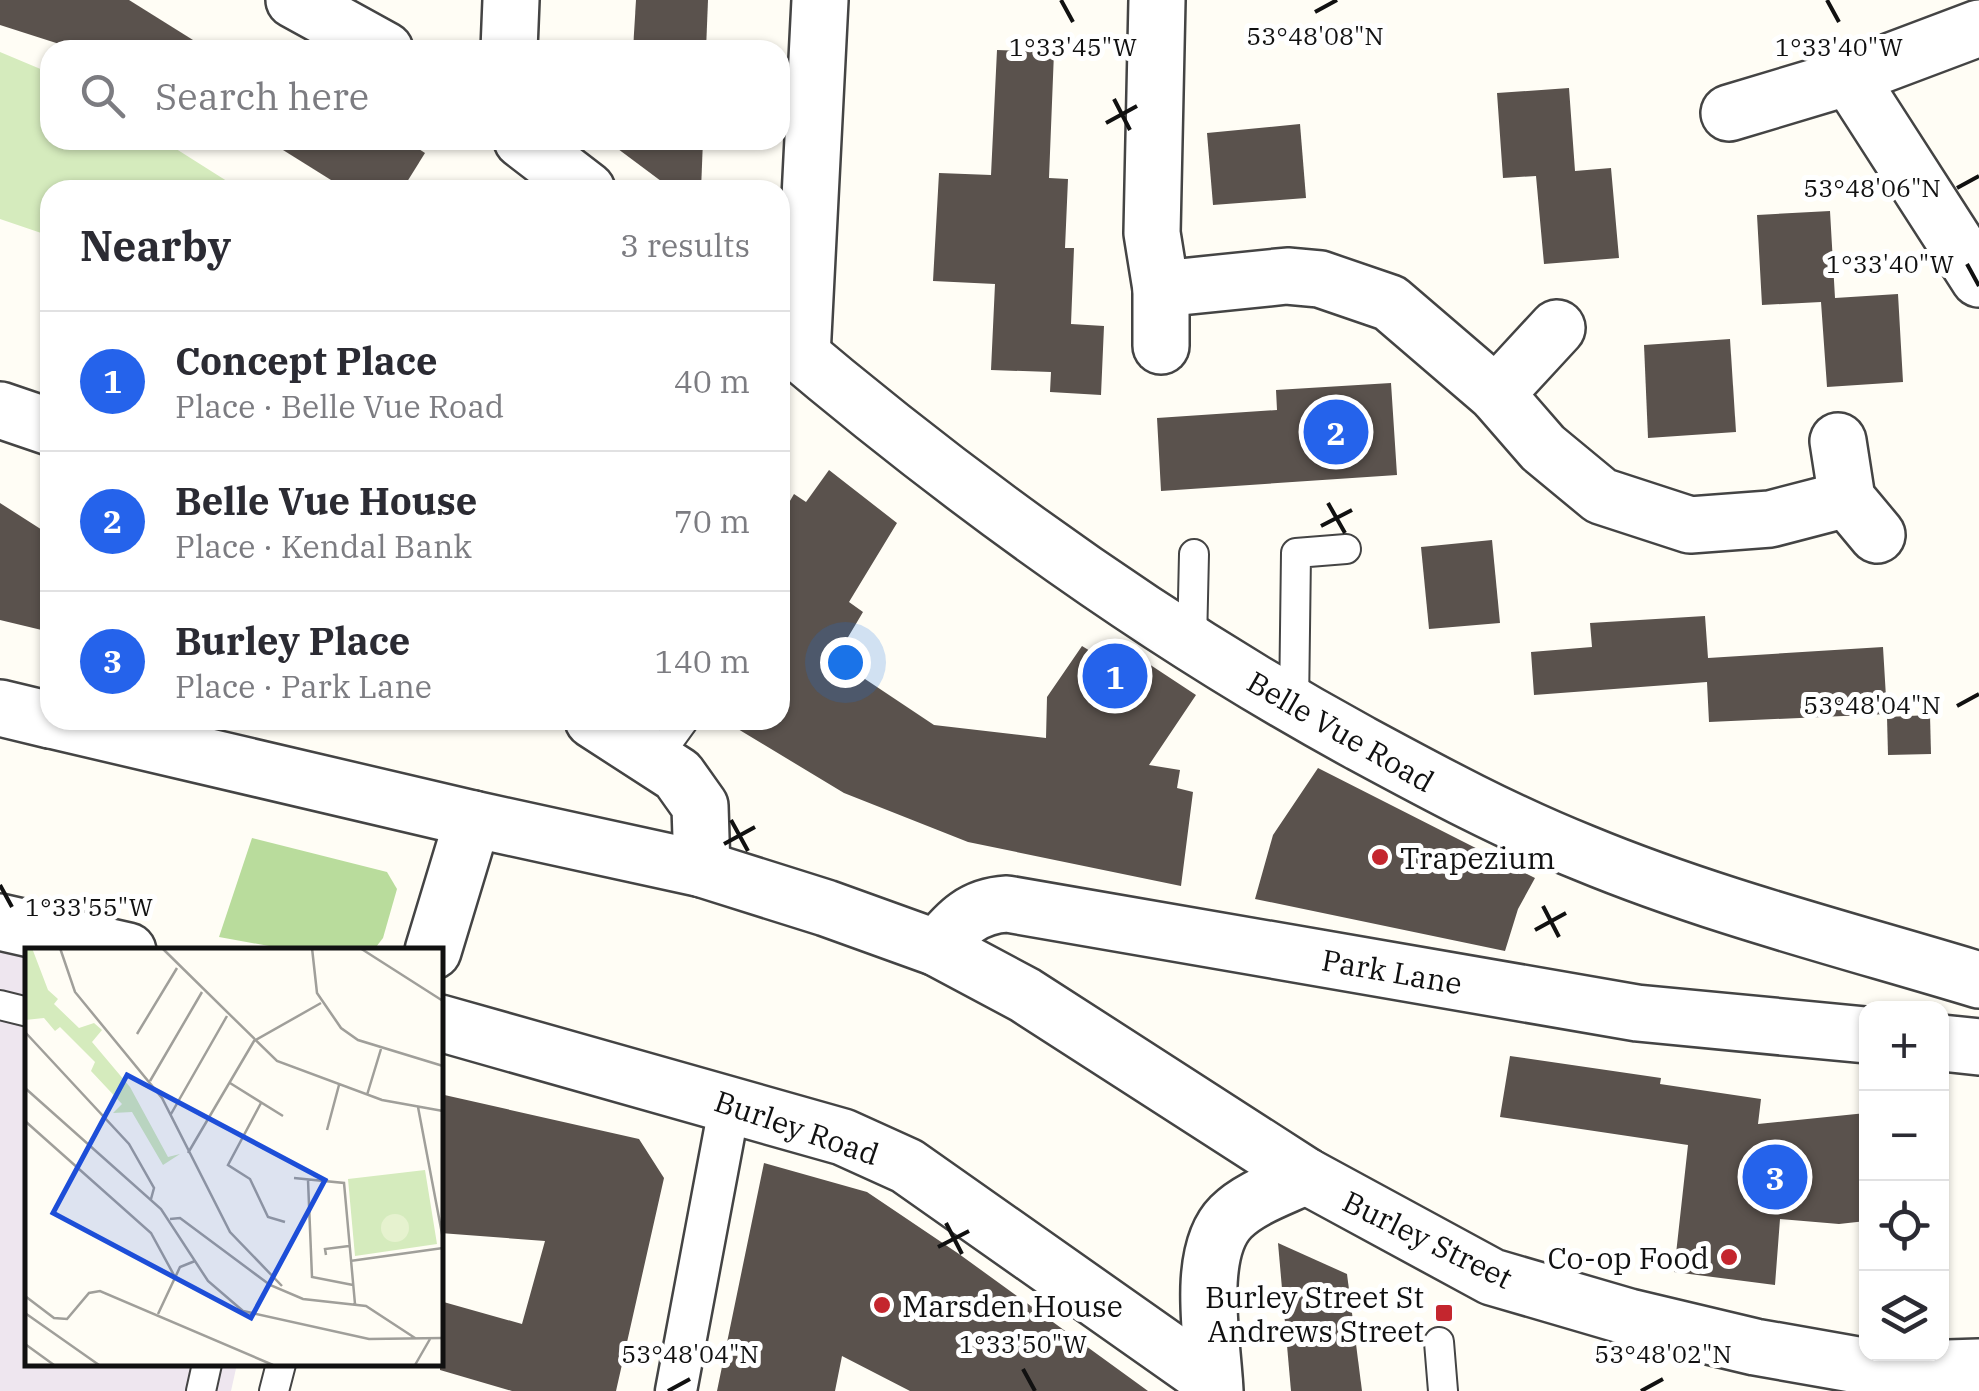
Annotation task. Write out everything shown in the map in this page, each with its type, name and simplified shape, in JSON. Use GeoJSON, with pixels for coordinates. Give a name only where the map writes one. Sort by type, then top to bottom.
{"type":"FeatureCollection","features":[{"type":"Feature","properties":{"kind":"street"},"geometry":{"type":"LineString","coordinates":[[294,0],[367,40]]}},
{"type":"Feature","properties":{"kind":"street"},"geometry":{"type":"LineString","coordinates":[[509,40],[511,0]]}},
{"type":"Feature","properties":{"kind":"street"},"geometry":{"type":"LineString","coordinates":[[791,346],[820,0]]}},
{"type":"Feature","properties":{"kind":"street"},"geometry":{"type":"LineString","coordinates":[[1157,0],[1152,233],[1161,289],[1161,346]]}},
{"type":"Feature","properties":{"kind":"street"},"geometry":{"type":"LineString","coordinates":[[1728,113],[1849,76],[1979,28]]}},
{"type":"Feature","properties":{"kind":"street"},"geometry":{"type":"LineString","coordinates":[[1849,76],[1979,279]]}},
{"type":"Feature","properties":{"kind":"street"},"geometry":{"type":"LineString","coordinates":[[535,150],[575,180]]}},
{"type":"Feature","properties":{"kind":"street"},"geometry":{"type":"LineString","coordinates":[[1161,289],[1286,276],[1356,289],[1390,303],[1496,394],[1543,448],[1602,496],[1690,525],[1862,517],[1838,441]]}},
{"type":"Feature","properties":{"kind":"street"},"geometry":{"type":"LineString","coordinates":[[1496,394],[1557,328]]}},
{"type":"Feature","properties":{"kind":"street","name":"Belle Vue Road"},"geometry":{"type":"LineString","coordinates":[[791,346],[1039,542],[1294,707],[1459,798],[1585,854],[1706,897],[1979,980]]}},
{"type":"Feature","properties":{"kind":"street"},"geometry":{"type":"LineString","coordinates":[[0,410],[40,424]]}},
{"type":"Feature","properties":{"kind":"street"},"geometry":{"type":"LineString","coordinates":[[0,708],[40,717]]}},
{"type":"Feature","properties":{"kind":"street"},"geometry":{"type":"LineString","coordinates":[[94,730],[702,869],[936,948]]}},
{"type":"Feature","properties":{"kind":"street"},"geometry":{"type":"LineString","coordinates":[[631,730],[669,740],[678,776],[700,806],[702,869]]}},
{"type":"Feature","properties":{"kind":"street"},"geometry":{"type":"LineString","coordinates":[[434,948],[473,819]]}},
{"type":"Feature","properties":{"kind":"street","name":"Park Lane"},"geometry":{"type":"LineString","coordinates":[[936,948],[962,918],[987,905],[1006,904],[1637,1014],[1859,1035]]}},
{"type":"Feature","properties":{"kind":"street"},"geometry":{"type":"LineString","coordinates":[[0,922],[115,948]]}},
{"type":"Feature","properties":{"kind":"street","name":"Burley Street"},"geometry":{"type":"LineString","coordinates":[[936,948],[1025,995],[1306,1176],[1492,1277],[1755,1348],[1886,1370],[1979,1368]]}},
{"type":"Feature","properties":{"kind":"street","name":"Burley Road"},"geometry":{"type":"LineString","coordinates":[[442,1024],[843,1137],[907,1166],[1215,1386]]}},
{"type":"Feature","properties":{"kind":"street"},"geometry":{"type":"LineString","coordinates":[[1949,1044],[1979,1047]]}},
{"type":"Feature","properties":{"kind":"street"},"geometry":{"type":"LineString","coordinates":[[676,1391],[730,1103]]}},
{"type":"Feature","properties":{"kind":"street"},"geometry":{"type":"LineString","coordinates":[[1215,1386],[1209,1284],[1214,1245],[1230,1218],[1253,1201],[1306,1176]]}},
{"type":"Feature","properties":{"kind":"lane"},"geometry":{"type":"LineString","coordinates":[[1294,707],[1296,553],[1346,549]]}},
{"type":"Feature","properties":{"kind":"lane"},"geometry":{"type":"LineString","coordinates":[[1192,643],[1194,554]]}},
{"type":"Feature","properties":{"kind":"lane"},"geometry":{"type":"LineString","coordinates":[[0,1006],[25,1011]]}},
{"type":"Feature","properties":{"kind":"lane"},"geometry":{"type":"LineString","coordinates":[[1440,1342],[1442,1391]]}},
{"type":"Feature","properties":{"kind":"lane"},"geometry":{"type":"LineString","coordinates":[[201,1391],[207,1366]]}},
{"type":"Feature","properties":{"kind":"lane"},"geometry":{"type":"LineString","coordinates":[[274,1391],[280,1366]]}},
{"type":"Feature","properties":{"kind":"shaded area"},"geometry":{"type":"Polygon","coordinates":[[[0,949],[25,955],[25,1366],[237,1366],[231,1391],[0,1391],[0,949]]]}},
{"type":"Feature","properties":{"kind":"green space"},"geometry":{"type":"Polygon","coordinates":[[[0,52],[40,69],[40,150],[178,150],[225,180],[40,180],[40,233],[0,219],[0,52]]]}},
{"type":"Feature","properties":{"kind":"green space"},"geometry":{"type":"Polygon","coordinates":[[[252,838],[387,872],[397,889],[383,938],[375,948],[280,948],[219,937],[252,838]]]}},
{"type":"Feature","properties":{"kind":"building"},"geometry":{"type":"Polygon","coordinates":[[[0,0],[129,0],[193,40],[47,40],[0,25],[0,0]]]}},
{"type":"Feature","properties":{"kind":"building"},"geometry":{"type":"Polygon","coordinates":[[[636,0],[708,0],[706,40],[634,40],[636,0]]]}},
{"type":"Feature","properties":{"kind":"building"},"geometry":{"type":"Polygon","coordinates":[[[997,50],[1054,52],[1049,178],[1068,179],[1065,248],[1074,248],[1071,324],[1104,326],[1101,395],[1050,392],[1051,372],[991,370],[995,284],[933,281],[939,173],[991,175],[997,50]]]}},
{"type":"Feature","properties":{"kind":"building"},"geometry":{"type":"Polygon","coordinates":[[[1569,88],[1575,171],[1611,168],[1619,258],[1544,264],[1536,176],[1503,178],[1497,93],[1569,88]]]}},
{"type":"Feature","properties":{"kind":"building"},"geometry":{"type":"Polygon","coordinates":[[[1300,124],[1306,198],[1213,205],[1207,133],[1300,124]]]}},
{"type":"Feature","properties":{"kind":"building"},"geometry":{"type":"Polygon","coordinates":[[[283,150],[425,153],[408,180],[331,180],[283,150]]]}},
{"type":"Feature","properties":{"kind":"building"},"geometry":{"type":"Polygon","coordinates":[[[619,150],[703,150],[701,180],[660,180],[619,150]]]}},
{"type":"Feature","properties":{"kind":"building"},"geometry":{"type":"Polygon","coordinates":[[[1830,211],[1835,298],[1898,294],[1903,382],[1827,387],[1821,302],[1762,305],[1757,215],[1830,211]]]}},
{"type":"Feature","properties":{"kind":"building"},"geometry":{"type":"Polygon","coordinates":[[[1730,339],[1736,432],[1648,438],[1644,345],[1730,339]]]}},
{"type":"Feature","properties":{"kind":"building"},"geometry":{"type":"Polygon","coordinates":[[[1391,383],[1397,475],[1161,491],[1157,418],[1277,410],[1276,390],[1391,383]]]}},
{"type":"Feature","properties":{"kind":"building"},"geometry":{"type":"Polygon","coordinates":[[[829,470],[897,523],[849,602],[863,612],[835,659],[934,725],[1046,738],[1047,697],[1082,646],[1100,657],[1111,639],[1196,695],[1149,765],[1180,770],[1177,788],[1193,792],[1181,886],[968,842],[844,793],[740,730],[790,730],[790,501],[794,494],[806,502],[829,470]]]}},
{"type":"Feature","properties":{"kind":"building"},"geometry":{"type":"Polygon","coordinates":[[[0,503],[40,529],[40,630],[0,620],[0,503]]]}},
{"type":"Feature","properties":{"kind":"building"},"geometry":{"type":"Polygon","coordinates":[[[1492,540],[1500,623],[1429,629],[1421,547],[1492,540]]]}},
{"type":"Feature","properties":{"kind":"building"},"geometry":{"type":"Polygon","coordinates":[[[1705,616],[1708,658],[1883,647],[1887,714],[1709,722],[1707,682],[1534,695],[1531,652],[1592,647],[1590,623],[1705,616]]]}},
{"type":"Feature","properties":{"kind":"building"},"geometry":{"type":"Polygon","coordinates":[[[1930,715],[1931,754],[1888,755],[1887,717],[1930,715]]]}},
{"type":"Feature","properties":{"kind":"building","name":"Trapezium"},"geometry":{"type":"Polygon","coordinates":[[[1318,768],[1535,878],[1518,909],[1505,951],[1255,899],[1273,835],[1318,768]]]}},
{"type":"Feature","properties":{"kind":"building"},"geometry":{"type":"Polygon","coordinates":[[[1510,1056],[1661,1078],[1660,1084],[1761,1099],[1758,1124],[1859,1114],[1859,1222],[1780,1219],[1775,1285],[1674,1272],[1688,1145],[1500,1117],[1510,1056]]]}},
{"type":"Feature","properties":{"kind":"building"},"geometry":{"type":"Polygon","coordinates":[[[442,1094],[639,1139],[664,1178],[616,1391],[512,1391],[440,1370],[442,1302],[522,1324],[545,1241],[442,1233],[442,1094]]]}},
{"type":"Feature","properties":{"kind":"building","name":"Marsden House"},"geometry":{"type":"Polygon","coordinates":[[[764,1163],[867,1192],[1148,1391],[910,1391],[842,1356],[835,1391],[717,1391],[764,1163]]]}},
{"type":"Feature","properties":{"kind":"building"},"geometry":{"type":"Polygon","coordinates":[[[1278,1243],[1347,1274],[1362,1391],[1291,1391],[1278,1243]]]}},
{"type":"Feature","properties":{"kind":"place","name":"Belle Vue House"},"geometry":{"type":"Point","coordinates":[1336,432]}},
{"type":"Feature","properties":{"kind":"place","name":"Concept Place"},"geometry":{"type":"Point","coordinates":[1115,676]}},
{"type":"Feature","properties":{"kind":"place","name":"Trapezium"},"geometry":{"type":"Point","coordinates":[1380,857]}},
{"type":"Feature","properties":{"kind":"place","name":"Burley Place"},"geometry":{"type":"Point","coordinates":[1775,1177]}},
{"type":"Feature","properties":{"kind":"place","name":"Co-op Food"},"geometry":{"type":"Point","coordinates":[1729,1257]}},
{"type":"Feature","properties":{"kind":"place","name":"Marsden House"},"geometry":{"type":"Point","coordinates":[882,1305]}},
{"type":"Feature","properties":{"kind":"place","name":"Burley Street St Andrews Street"},"geometry":{"type":"Point","coordinates":[1444,1313]}}]}
